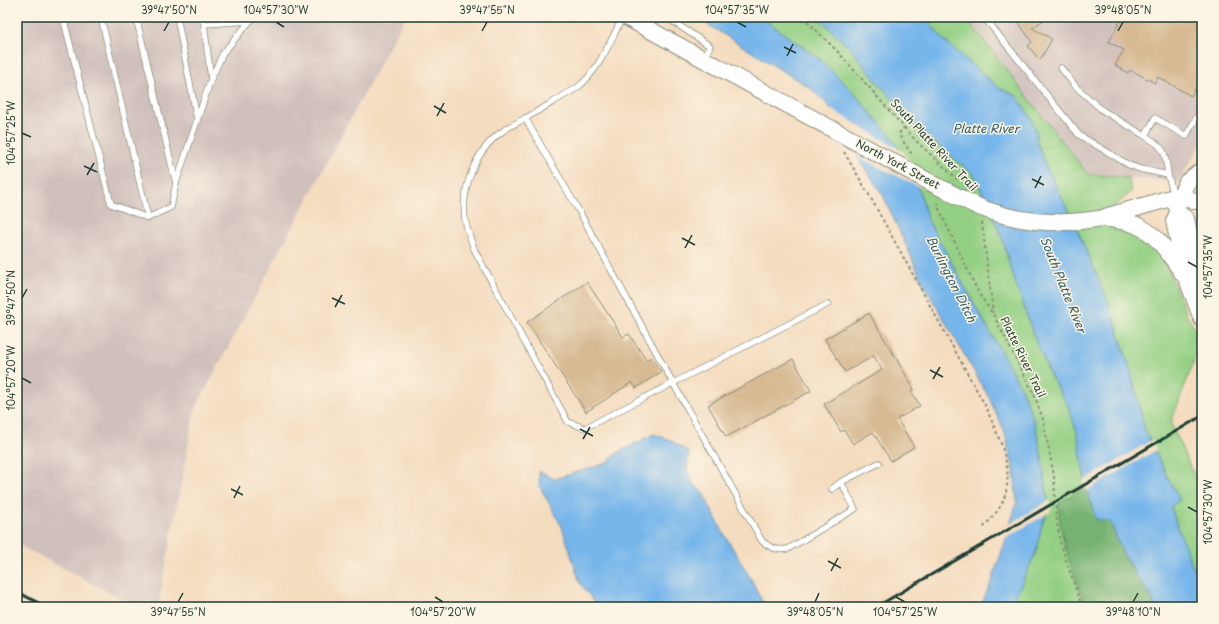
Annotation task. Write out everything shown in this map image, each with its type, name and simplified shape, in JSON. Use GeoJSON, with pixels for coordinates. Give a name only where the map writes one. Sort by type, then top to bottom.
{"type":"FeatureCollection","features":[{"type":"Feature","properties":{"kind":"main road","name":"North York Street"},"geometry":{"type":"LineString","coordinates":[[625,17],[840,133],[914,166],[937,192],[980,207],[1015,218],[1040,222],[1081,222],[1103,218],[1178,196]]}},
{"type":"Feature","properties":{"kind":"main road"},"geometry":{"type":"LineString","coordinates":[[1202,170],[1187,182],[1178,196],[1178,213],[1186,219],[1202,319]]}},
{"type":"Feature","properties":{"kind":"main road"},"geometry":{"type":"LineString","coordinates":[[1178,196],[1193,201],[1202,200]]}},
{"type":"Feature","properties":{"kind":"main road"},"geometry":{"type":"LineString","coordinates":[[1103,218],[1136,225],[1150,232],[1197,283],[1202,306]]}},
{"type":"Feature","properties":{"kind":"lane"},"geometry":{"type":"LineString","coordinates":[[63,17],[111,204],[148,218],[171,207],[176,183],[211,79],[223,53],[252,19]]}},
{"type":"Feature","properties":{"kind":"lane"},"geometry":{"type":"LineString","coordinates":[[101,17],[148,218]]}},
{"type":"Feature","properties":{"kind":"lane"},"geometry":{"type":"LineString","coordinates":[[136,17],[176,183]]}},
{"type":"Feature","properties":{"kind":"lane"},"geometry":{"type":"LineString","coordinates":[[177,17],[197,120]]}},
{"type":"Feature","properties":{"kind":"lane"},"geometry":{"type":"LineString","coordinates":[[202,17],[211,79]]}},
{"type":"Feature","properties":{"kind":"lane"},"geometry":{"type":"LineString","coordinates":[[625,17],[601,58],[584,82],[577,88],[503,131],[489,143],[479,157],[467,185],[464,202],[468,235],[475,251],[568,422],[585,428],[828,304]]}},
{"type":"Feature","properties":{"kind":"lane"},"geometry":{"type":"LineString","coordinates":[[666,17],[710,46],[704,59]]}},
{"type":"Feature","properties":{"kind":"lane"},"geometry":{"type":"LineString","coordinates":[[984,17],[1079,135],[1129,165],[1168,175]]}},
{"type":"Feature","properties":{"kind":"lane"},"geometry":{"type":"LineString","coordinates":[[204,24],[252,19]]}},
{"type":"Feature","properties":{"kind":"lane"},"geometry":{"type":"LineString","coordinates":[[1061,68],[1076,87],[1102,110],[1160,145],[1165,153],[1168,175],[1178,196]]}},
{"type":"Feature","properties":{"kind":"lane"},"geometry":{"type":"LineString","coordinates":[[1145,136],[1155,118],[1186,136],[1202,108]]}},
{"type":"Feature","properties":{"kind":"lane"},"geometry":{"type":"LineString","coordinates":[[525,118],[579,210],[762,541],[768,546],[782,550],[788,549],[855,509],[841,482]]}},
{"type":"Feature","properties":{"kind":"lane"},"geometry":{"type":"LineString","coordinates":[[832,489],[841,482],[879,463]]}},
{"type":"Feature","properties":{"kind":"path","name":"South Platte River Trail"},"geometry":{"type":"LineString","coordinates":[[803,17],[839,53],[915,140],[960,182]]}},
{"type":"Feature","properties":{"kind":"path"},"geometry":{"type":"LineString","coordinates":[[905,128],[901,130],[899,135],[914,166]]}},
{"type":"Feature","properties":{"kind":"path"},"geometry":{"type":"LineString","coordinates":[[840,133],[838,137],[840,146],[868,193],[986,408],[1002,443],[1008,479],[1003,501],[994,516],[982,528]]}},
{"type":"Feature","properties":{"kind":"path","name":"Platte River Trail"},"geometry":{"type":"LineString","coordinates":[[937,192],[939,209],[979,294],[994,314],[1034,394],[1043,419],[1054,476],[1056,515],[1060,542],[1082,607]]}},
{"type":"Feature","properties":{"kind":"path"},"geometry":{"type":"LineString","coordinates":[[980,217],[985,240],[994,314]]}},
{"type":"Feature","properties":{"kind":"shaded area"},"geometry":{"type":"Polygon","coordinates":[[[17,17],[405,17],[195,409],[158,607],[137,607],[17,544],[17,17]]]}},
{"type":"Feature","properties":{"kind":"shaded area"},"geometry":{"type":"Polygon","coordinates":[[[965,17],[1202,17],[1202,143],[1178,182],[1088,174],[965,17]]]}},
{"type":"Feature","properties":{"kind":"green space"},"geometry":{"type":"Polygon","coordinates":[[[760,17],[818,17],[853,51],[873,77],[932,140],[975,176],[1001,235],[1016,285],[1035,339],[1051,377],[1068,406],[1077,432],[1086,486],[1059,512],[1066,548],[1086,607],[1010,607],[1037,549],[1042,524],[1049,509],[1041,453],[1035,425],[1025,397],[928,220],[912,172],[892,137],[850,89],[821,60],[760,17]]]}},
{"type":"Feature","properties":{"kind":"green space"},"geometry":{"type":"Polygon","coordinates":[[[924,17],[965,17],[1088,174],[1129,178],[1131,192],[1103,217],[1147,237],[1161,253],[1188,318],[1202,339],[1171,423],[1193,473],[1201,480],[1202,584],[1188,556],[1171,506],[1180,500],[1145,430],[1131,372],[1111,309],[1074,222],[1072,222],[1045,164],[1039,146],[1017,96],[999,88],[945,41],[924,17]]]}},
{"type":"Feature","properties":{"kind":"green space"},"geometry":{"type":"Polygon","coordinates":[[[1086,486],[1110,522],[1123,553],[1152,598],[1155,607],[1132,607],[1129,598],[1108,606],[1086,607],[1064,543],[1059,516],[1059,503],[1086,486]]]}},
{"type":"Feature","properties":{"kind":"green space"},"geometry":{"type":"Polygon","coordinates":[[[1129,598],[1132,607],[1106,607],[1117,604],[1129,598]]]}},
{"type":"Feature","properties":{"kind":"water","name":"Burlington Ditch"},"geometry":{"type":"Polygon","coordinates":[[[698,17],[760,17],[821,60],[850,89],[892,137],[912,172],[928,220],[1012,371],[1025,397],[1035,425],[1041,453],[1049,509],[1042,524],[1037,549],[1010,607],[978,607],[983,601],[991,583],[1017,501],[1014,471],[1004,430],[987,394],[924,285],[883,195],[860,161],[829,106],[810,88],[698,17]]]}},
{"type":"Feature","properties":{"kind":"water","name":"Platte River"},"geometry":{"type":"Polygon","coordinates":[[[818,17],[924,17],[945,41],[999,88],[1017,96],[1031,118],[1037,134],[1036,139],[1045,164],[1074,222],[1111,309],[1131,372],[1145,430],[1180,500],[1171,506],[1195,572],[1202,584],[1202,607],[1155,607],[1152,598],[1123,553],[1110,522],[1096,519],[1086,486],[1077,432],[1068,406],[1051,377],[1035,339],[1016,285],[1001,235],[975,176],[932,140],[910,119],[873,77],[853,51],[818,17]]]}},
{"type":"Feature","properties":{"kind":"water"},"geometry":{"type":"Polygon","coordinates":[[[654,434],[670,440],[689,452],[687,467],[691,481],[703,493],[765,607],[598,607],[580,583],[562,527],[539,485],[539,471],[554,479],[607,463],[617,453],[654,434]]]}},
{"type":"Feature","properties":{"kind":"pier"},"geometry":{"type":"Polygon","coordinates":[[[829,108],[904,152],[921,188],[855,155],[834,120],[829,108]]]}},
{"type":"Feature","properties":{"kind":"pier"},"geometry":{"type":"Polygon","coordinates":[[[1152,440],[1156,450],[1086,491],[1083,481],[1152,440]]]}},
{"type":"Feature","properties":{"kind":"pier"},"geometry":{"type":"Polygon","coordinates":[[[1050,500],[1050,512],[1004,539],[1008,525],[1050,500]]]}},
{"type":"Feature","properties":{"kind":"building"},"geometry":{"type":"Polygon","coordinates":[[[1015,17],[1048,17],[1032,28],[1052,39],[1040,60],[1028,46],[1032,42],[1015,17]]]}},
{"type":"Feature","properties":{"kind":"building"},"geometry":{"type":"Polygon","coordinates":[[[1122,17],[1202,17],[1202,58],[1197,68],[1202,71],[1202,76],[1191,96],[1158,77],[1155,83],[1130,70],[1128,73],[1115,65],[1124,50],[1109,42],[1122,17]]]}},
{"type":"Feature","properties":{"kind":"building"},"geometry":{"type":"Polygon","coordinates":[[[587,282],[623,337],[629,334],[646,360],[651,357],[661,372],[636,388],[632,382],[586,412],[527,322],[587,282]]]}},
{"type":"Feature","properties":{"kind":"building"},"geometry":{"type":"Polygon","coordinates":[[[869,313],[914,389],[911,391],[920,406],[897,419],[914,447],[891,461],[873,432],[853,444],[844,430],[841,432],[824,404],[882,370],[874,356],[845,372],[825,339],[869,313]]]}},
{"type":"Feature","properties":{"kind":"building"},"geometry":{"type":"Polygon","coordinates":[[[793,359],[811,391],[726,437],[708,405],[793,359]]]}},
{"type":"Feature","properties":{"kind":"railway"},"geometry":{"type":"LineString","coordinates":[[876,607],[1202,416]]}},
{"type":"Feature","properties":{"kind":"railway"},"geometry":{"type":"LineString","coordinates":[[17,592],[47,607]]}},
{"type":"Feature","properties":{"kind":"water label","name":"South Platte River"},"geometry":{"type":"Point","coordinates":[1063,285]}}]}
